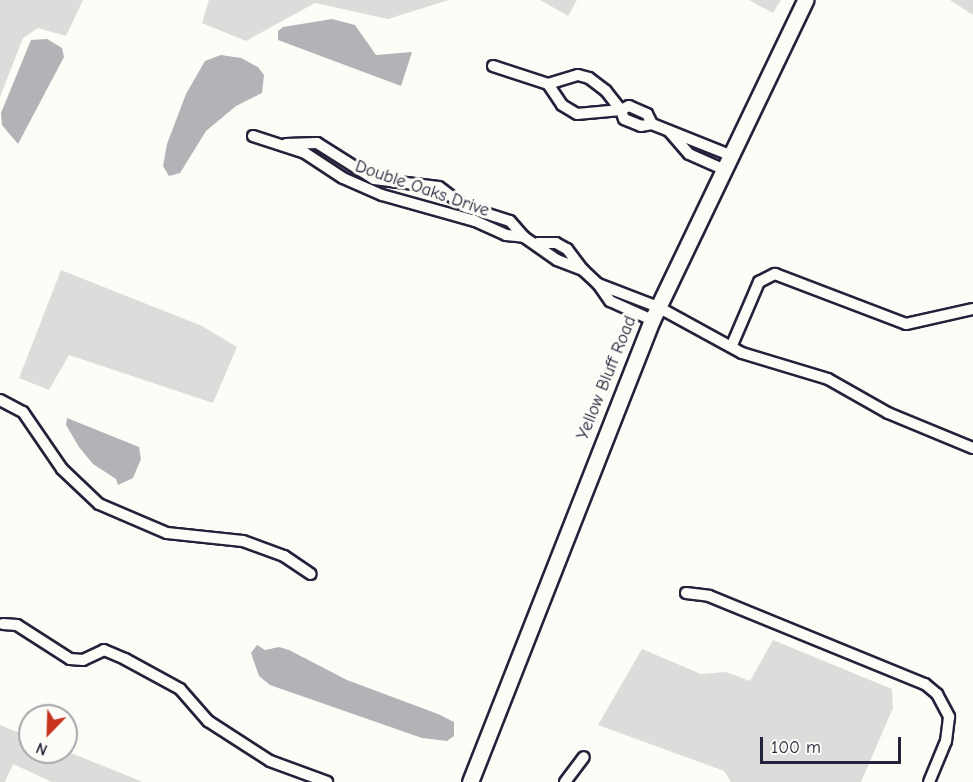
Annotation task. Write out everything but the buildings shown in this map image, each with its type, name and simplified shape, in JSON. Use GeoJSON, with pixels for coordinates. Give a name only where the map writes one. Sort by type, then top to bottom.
{"type":"FeatureCollection","features":[{"type":"Feature","properties":{"kind":"street","name":"Yellow Bluff Road"},"geometry":{"type":"LineString","coordinates":[[470,782],[655,314],[805,0]]}},
{"type":"Feature","properties":{"kind":"street"},"geometry":{"type":"LineString","coordinates":[[493,66],[548,84],[572,76],[589,78],[606,91],[621,110],[624,118],[640,126],[652,124],[695,140],[727,162]]}},
{"type":"Feature","properties":{"kind":"street"},"geometry":{"type":"LineString","coordinates":[[548,84],[562,105],[577,114],[621,110]]}},
{"type":"Feature","properties":{"kind":"street"},"geometry":{"type":"LineString","coordinates":[[669,131],[689,154],[727,162]]}},
{"type":"Feature","properties":{"kind":"street","name":"Double Oaks Drive"},"geometry":{"type":"LineString","coordinates":[[253,136],[283,144],[318,160],[343,178],[382,195],[475,221],[506,235],[524,237],[538,243],[551,256],[583,270],[598,284],[655,314],[732,345],[770,364],[828,379],[888,413],[973,448]]}},
{"type":"Feature","properties":{"kind":"street"},"geometry":{"type":"LineString","coordinates":[[689,154],[695,140]]}},
{"type":"Feature","properties":{"kind":"street","name":"Double Oaks Drive"},"geometry":{"type":"LineString","coordinates":[[283,144],[317,143],[374,179],[439,187],[466,207],[510,221],[524,237]]}},
{"type":"Feature","properties":{"kind":"street"},"geometry":{"type":"LineString","coordinates":[[732,345],[759,282],[774,274],[906,324],[973,309]]}},
{"type":"Feature","properties":{"kind":"street"},"geometry":{"type":"LineString","coordinates":[[0,400],[23,412],[62,469],[99,504],[167,533],[243,541],[284,556],[310,574]]}},
{"type":"Feature","properties":{"kind":"street"},"geometry":{"type":"LineString","coordinates":[[686,593],[709,596],[925,684],[937,694],[949,717],[946,741],[929,782]]}},
{"type":"Feature","properties":{"kind":"street"},"geometry":{"type":"LineString","coordinates":[[3,624],[17,625],[70,659],[83,660],[104,650],[124,659],[180,688],[208,721],[270,761],[327,782]]}},
{"type":"Feature","properties":{"kind":"street"},"geometry":{"type":"LineString","coordinates":[[565,782],[584,757]]}},
{"type":"Feature","properties":{"kind":"shaded area"},"geometry":{"type":"Polygon","coordinates":[[[0,0],[83,0],[66,36],[38,28],[23,38],[0,97],[0,0]]]}},
{"type":"Feature","properties":{"kind":"shaded area"},"geometry":{"type":"Polygon","coordinates":[[[209,0],[449,0],[388,19],[315,3],[246,41],[202,23],[209,0]]]}},
{"type":"Feature","properties":{"kind":"shaded area"},"geometry":{"type":"Polygon","coordinates":[[[540,0],[577,0],[568,16],[540,0]]]}},
{"type":"Feature","properties":{"kind":"shaded area"},"geometry":{"type":"Polygon","coordinates":[[[749,0],[781,0],[773,13],[749,0]]]}},
{"type":"Feature","properties":{"kind":"shaded area"},"geometry":{"type":"Polygon","coordinates":[[[950,0],[973,0],[973,15],[950,0]]]}},
{"type":"Feature","properties":{"kind":"shaded area"},"geometry":{"type":"Polygon","coordinates":[[[332,19],[355,25],[376,55],[412,52],[401,86],[278,40],[278,31],[283,27],[332,19]]]}},
{"type":"Feature","properties":{"kind":"shaded area"},"geometry":{"type":"Polygon","coordinates":[[[47,39],[62,48],[64,57],[18,144],[2,125],[1,113],[31,40],[47,39]]]}},
{"type":"Feature","properties":{"kind":"shaded area"},"geometry":{"type":"Polygon","coordinates":[[[221,55],[241,58],[258,67],[264,75],[262,93],[236,106],[206,131],[180,173],[169,176],[163,166],[167,144],[186,94],[205,61],[221,55]]]}},
{"type":"Feature","properties":{"kind":"shaded area"},"geometry":{"type":"Polygon","coordinates":[[[61,270],[202,326],[237,347],[213,403],[69,355],[49,390],[19,378],[61,270]]]}},
{"type":"Feature","properties":{"kind":"shaded area"},"geometry":{"type":"Polygon","coordinates":[[[67,418],[139,447],[141,459],[133,478],[118,485],[116,479],[93,464],[79,447],[66,425],[67,418]]]}},
{"type":"Feature","properties":{"kind":"shaded area"},"geometry":{"type":"Polygon","coordinates":[[[773,640],[892,689],[893,708],[861,782],[731,782],[724,771],[598,725],[642,649],[701,674],[726,672],[750,681],[773,640]]]}},
{"type":"Feature","properties":{"kind":"shaded area"},"geometry":{"type":"Polygon","coordinates":[[[257,645],[265,650],[279,647],[289,650],[347,680],[438,714],[454,722],[454,736],[447,741],[422,738],[270,685],[259,676],[251,653],[257,645]]]}},
{"type":"Feature","properties":{"kind":"shaded area"},"geometry":{"type":"Polygon","coordinates":[[[0,725],[18,732],[18,764],[78,764],[78,756],[143,782],[52,782],[13,764],[5,782],[0,782],[0,725]]]}}]}
